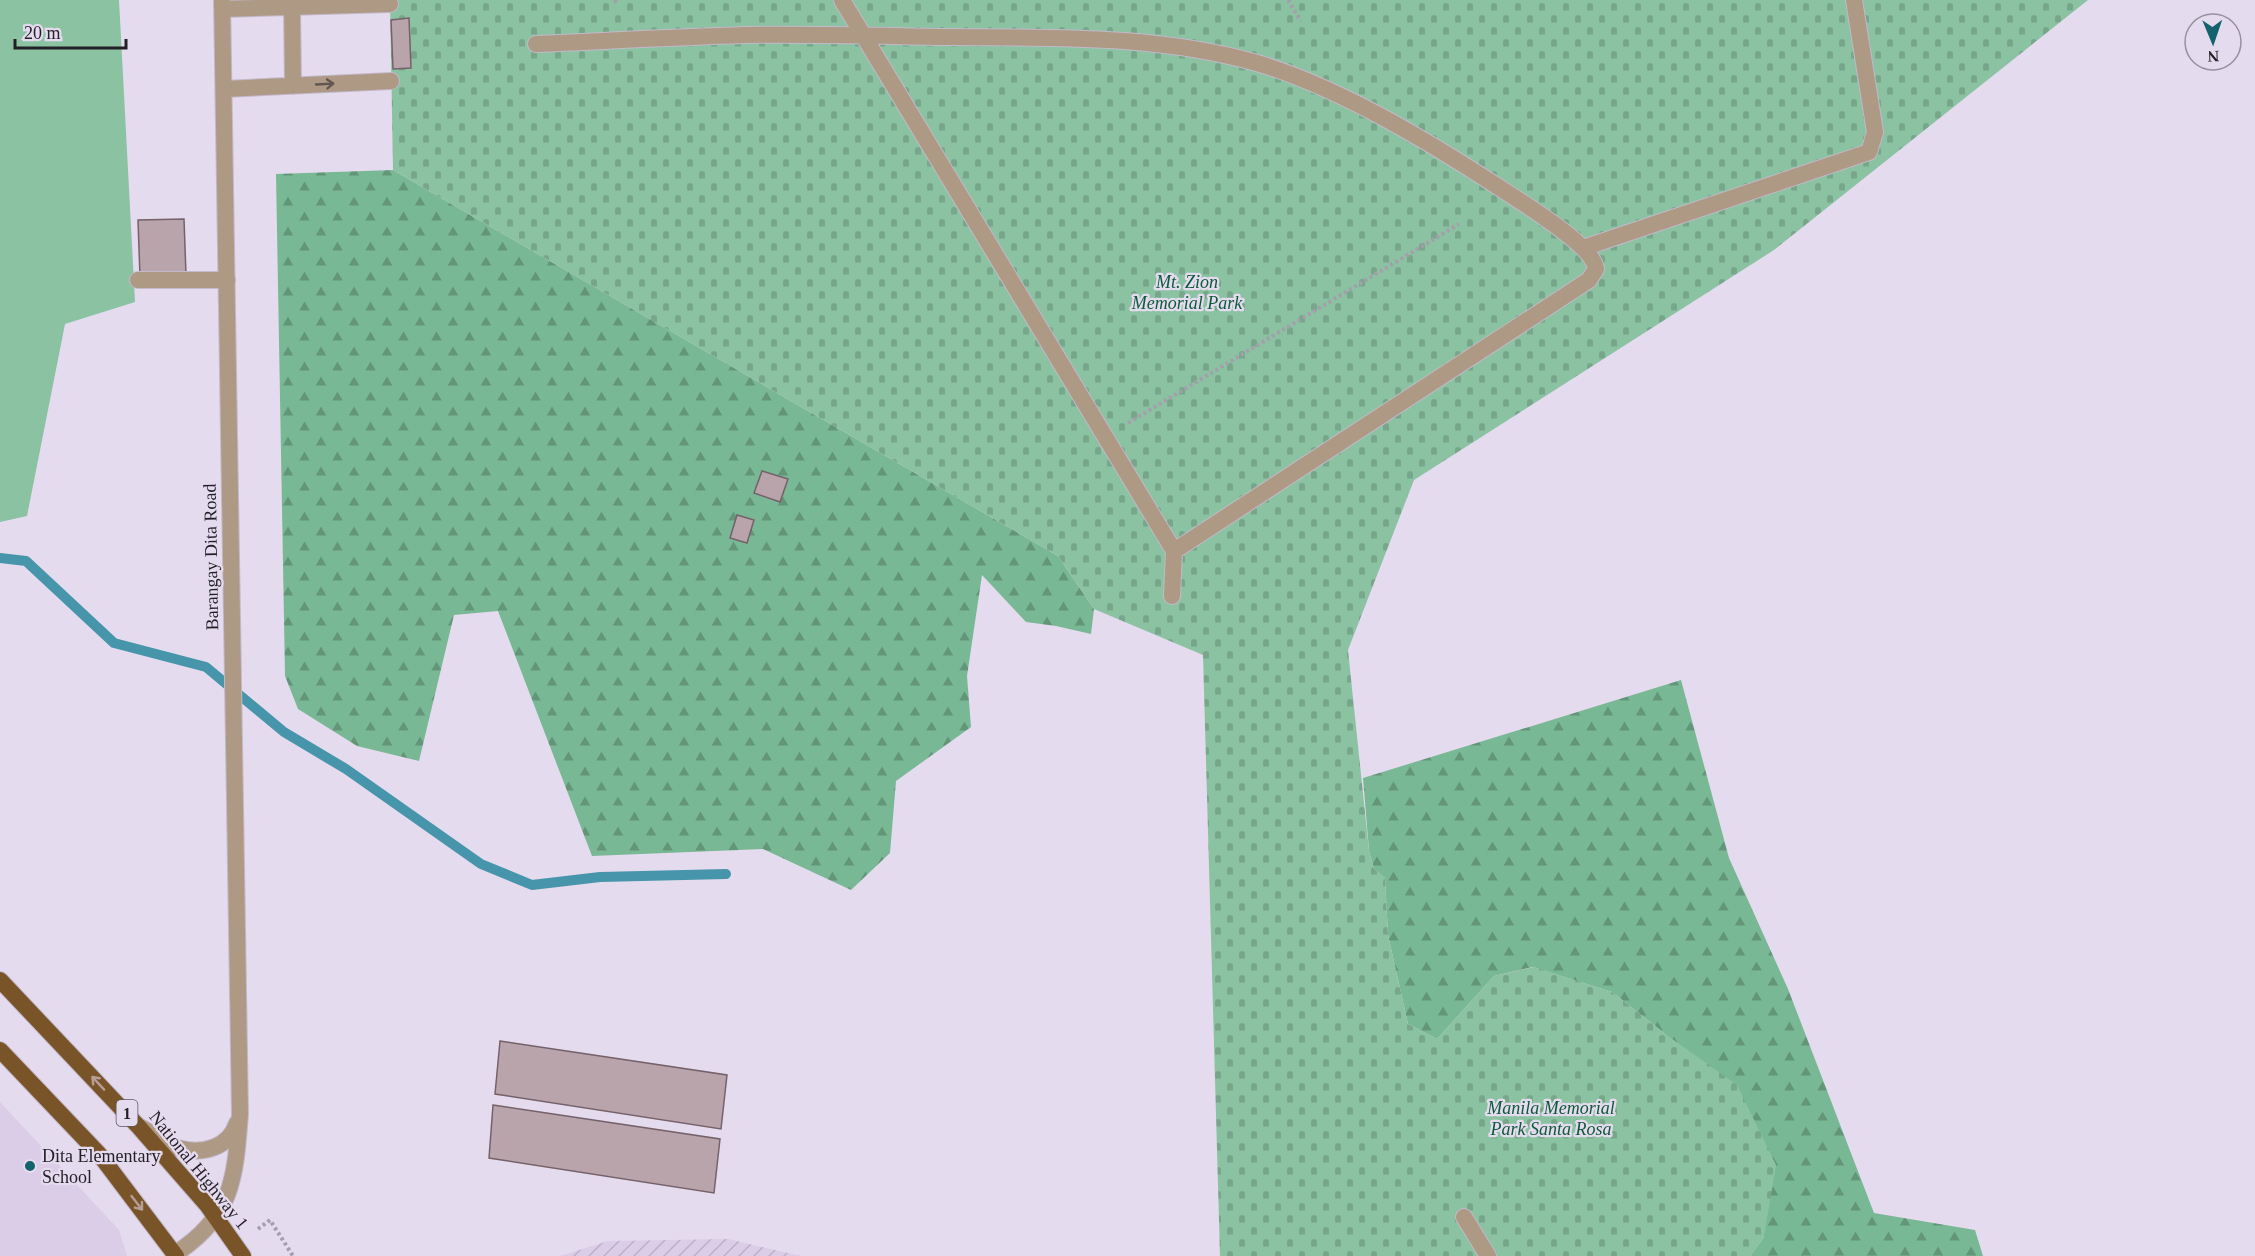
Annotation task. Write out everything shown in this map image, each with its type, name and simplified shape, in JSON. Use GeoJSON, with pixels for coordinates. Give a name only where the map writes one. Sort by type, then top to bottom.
{"type":"FeatureCollection","features":[{"type":"Feature","properties":{"kind":"highway","name":"National Highway 1"},"geometry":{"type":"LineString","coordinates":[[0,980],[138,1126],[216,1219],[239,1251]]}},
{"type":"Feature","properties":{"kind":"highway"},"geometry":{"type":"LineString","coordinates":[[0,1050],[99,1154],[175,1255]]}},
{"type":"Feature","properties":{"kind":"street"},"geometry":{"type":"LineString","coordinates":[[842,0],[1174,551],[1172,597]]}},
{"type":"Feature","properties":{"kind":"street"},"geometry":{"type":"LineString","coordinates":[[1583,248],[1869,152],[1875,132],[1854,0]]}},
{"type":"Feature","properties":{"kind":"street"},"geometry":{"type":"LineString","coordinates":[[223,4],[292,7],[390,4]]}},
{"type":"Feature","properties":{"kind":"street","name":"Barangay Dita Road"},"geometry":{"type":"LineString","coordinates":[[175,1255],[200,1238],[216,1219],[236,1171],[240,1114],[223,4]]}},
{"type":"Feature","properties":{"kind":"street"},"geometry":{"type":"LineString","coordinates":[[292,7],[293,86]]}},
{"type":"Feature","properties":{"kind":"street"},"geometry":{"type":"LineString","coordinates":[[536,44],[747,35],[1097,38],[1170,44],[1258,63],[1304,80],[1447,154],[1528,207],[1583,248],[1596,262],[1596,269],[1589,280],[1174,551]]}},
{"type":"Feature","properties":{"kind":"street"},"geometry":{"type":"LineString","coordinates":[[224,89],[391,81]]}},
{"type":"Feature","properties":{"kind":"street"},"geometry":{"type":"LineString","coordinates":[[138,280],[227,280]]}},
{"type":"Feature","properties":{"kind":"street","name":"Barangay Dita Road"},"geometry":{"type":"LineString","coordinates":[[138,1126],[177,1148],[205,1149],[226,1143],[233,1135],[240,1114]]}},
{"type":"Feature","properties":{"kind":"street"},"geometry":{"type":"LineString","coordinates":[[1464,1217],[1488,1256]]}},
{"type":"Feature","properties":{"kind":"path"},"geometry":{"type":"LineString","coordinates":[[1288,0],[1301,21]]}},
{"type":"Feature","properties":{"kind":"path"},"geometry":{"type":"LineString","coordinates":[[1124,425],[1459,224]]}},
{"type":"Feature","properties":{"kind":"path"},"geometry":{"type":"LineString","coordinates":[[239,1251],[270,1220],[292,1256]]}},
{"type":"Feature","properties":{"kind":"shaded area","name":"Dita Elementary School"},"geometry":{"type":"Polygon","coordinates":[[[0,1102],[119,1230],[127,1256],[0,1256],[0,1102]]]}},
{"type":"Feature","properties":{"kind":"shaded area"},"geometry":{"type":"Polygon","coordinates":[[[728,1239],[801,1256],[560,1256],[608,1241],[728,1239]]]}},
{"type":"Feature","properties":{"kind":"green space"},"geometry":{"type":"Polygon","coordinates":[[[0,0],[119,0],[135,302],[65,324],[27,516],[0,522],[0,0]]]}},
{"type":"Feature","properties":{"kind":"green space","name":"Mt. Zion Memorial Park"},"geometry":{"type":"Polygon","coordinates":[[[390,0],[2088,0],[1774,250],[1414,480],[1348,650],[1369,851],[1374,869],[1385,878],[1388,935],[1408,1024],[1437,1039],[1494,976],[1534,967],[1612,992],[1664,1033],[1737,1085],[1776,1165],[1764,1237],[1750,1256],[1220,1256],[1203,655],[1094,609],[1058,556],[393,170],[390,0]]]}},
{"type":"Feature","properties":{"kind":"green space"},"geometry":{"type":"Polygon","coordinates":[[[393,170],[1058,556],[1094,609],[1091,634],[1026,622],[982,575],[967,676],[971,727],[896,781],[890,853],[851,890],[763,849],[592,856],[498,611],[454,615],[419,761],[357,746],[298,709],[285,676],[276,174],[393,170]]]}},
{"type":"Feature","properties":{"kind":"green space"},"geometry":{"type":"Polygon","coordinates":[[[1681,680],[1729,858],[1788,989],[1874,1213],[1975,1230],[1983,1256],[1750,1256],[1764,1237],[1664,1033],[1612,992],[1533,967],[1494,976],[1437,1039],[1408,1024],[1388,935],[1385,878],[1374,869],[1369,851],[1363,778],[1681,680]]]}},
{"type":"Feature","properties":{"kind":"building"},"geometry":{"type":"Polygon","coordinates":[[[409,18],[411,68],[393,69],[391,20],[409,18]]]}},
{"type":"Feature","properties":{"kind":"building"},"geometry":{"type":"Polygon","coordinates":[[[184,219],[186,275],[140,277],[138,220],[184,219]]]}},
{"type":"Feature","properties":{"kind":"building"},"geometry":{"type":"Polygon","coordinates":[[[762,471],[788,479],[780,502],[754,493],[762,471]]]}},
{"type":"Feature","properties":{"kind":"building"},"geometry":{"type":"Polygon","coordinates":[[[737,515],[754,520],[747,543],[730,538],[737,515]]]}},
{"type":"Feature","properties":{"kind":"building"},"geometry":{"type":"Polygon","coordinates":[[[500,1041],[727,1075],[721,1129],[495,1094],[500,1041]]]}},
{"type":"Feature","properties":{"kind":"building"},"geometry":{"type":"Polygon","coordinates":[[[493,1105],[720,1139],[714,1193],[489,1158],[493,1105]]]}},
{"type":"Feature","properties":{"kind":"waterway"},"geometry":{"type":"LineString","coordinates":[[0,558],[26,561],[114,643],[206,667],[284,732],[346,769],[481,864],[532,885],[600,877],[726,874]]}},
{"type":"Feature","properties":{"kind":"place","name":"Dita Elementary School"},"geometry":{"type":"Point","coordinates":[30,1166]}},
{"type":"Feature","properties":{"kind":"park label","name":"Manila Memorial Park Santa Rosa"},"geometry":{"type":"Point","coordinates":[1551,1118]}}]}
